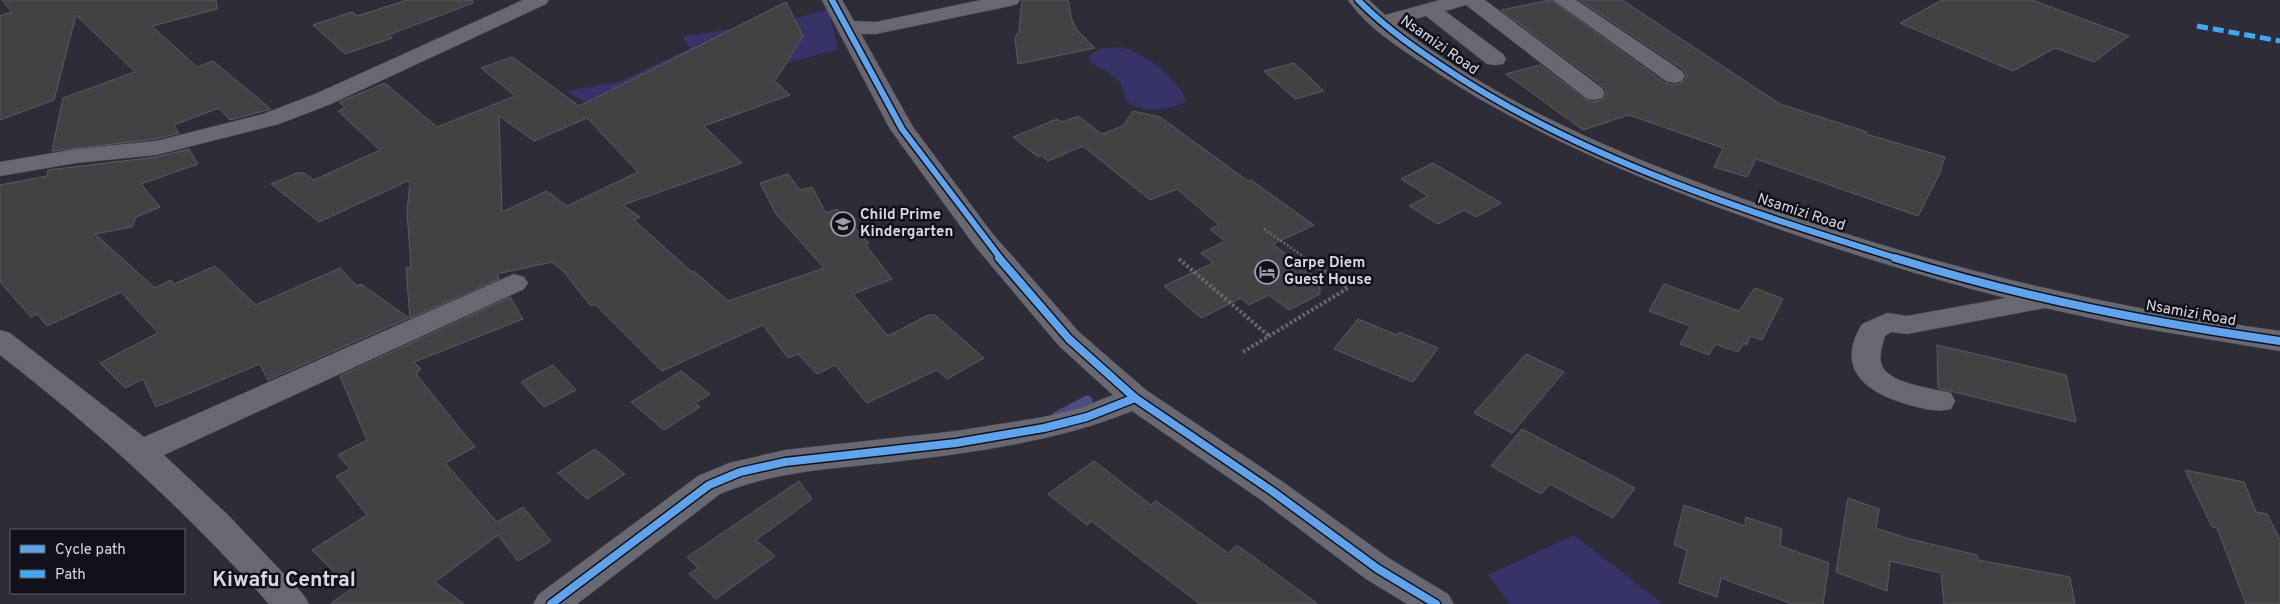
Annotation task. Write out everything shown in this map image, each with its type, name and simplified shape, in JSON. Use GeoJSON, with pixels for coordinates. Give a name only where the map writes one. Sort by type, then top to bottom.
{"type":"FeatureCollection","features":[{"type":"Feature","properties":{"kind":"street"},"geometry":{"type":"LineString","coordinates":[[0,169],[76,156],[156,148],[271,119],[323,99],[539,0]]}},
{"type":"Feature","properties":{"kind":"street"},"geometry":{"type":"LineString","coordinates":[[832,0],[902,129],[983,239],[1069,338],[1135,398],[1272,491],[1378,569],[1436,604]]}},
{"type":"Feature","properties":{"kind":"street"},"geometry":{"type":"LineString","coordinates":[[847,27],[876,28],[1010,0]]}},
{"type":"Feature","properties":{"kind":"street","name":"Nsamizi Road"},"geometry":{"type":"LineString","coordinates":[[1358,0],[1403,40],[1465,82],[1531,121],[1634,167],[1735,206],[1896,258],[2043,300],[2228,334],[2280,340]]}},
{"type":"Feature","properties":{"kind":"street"},"geometry":{"type":"LineString","coordinates":[[1382,22],[1462,0]]}},
{"type":"Feature","properties":{"kind":"street"},"geometry":{"type":"LineString","coordinates":[[1472,0],[1594,93]]}},
{"type":"Feature","properties":{"kind":"street"},"geometry":{"type":"LineString","coordinates":[[1563,0],[1674,76]]}},
{"type":"Feature","properties":{"kind":"street"},"geometry":{"type":"LineString","coordinates":[[1430,9],[1495,59]]}},
{"type":"Feature","properties":{"kind":"street"},"geometry":{"type":"LineString","coordinates":[[141,452],[514,283]]}},
{"type":"Feature","properties":{"kind":"street"},"geometry":{"type":"LineString","coordinates":[[1940,401],[1891,390],[1873,375],[1866,362],[1872,331],[1886,322],[1907,324],[2043,300]]}},
{"type":"Feature","properties":{"kind":"street"},"geometry":{"type":"LineString","coordinates":[[0,340],[85,405],[141,452],[209,517],[291,604]]}},
{"type":"Feature","properties":{"kind":"street"},"geometry":{"type":"LineString","coordinates":[[551,604],[709,485],[740,472],[785,462],[956,443],[1044,428],[1087,418],[1135,398]]}},
{"type":"Feature","properties":{"kind":"path"},"geometry":{"type":"LineString","coordinates":[[1242,352],[1348,288],[1264,229]]}},
{"type":"Feature","properties":{"kind":"path"},"geometry":{"type":"LineString","coordinates":[[1178,259],[1268,336]]}},
{"type":"Feature","properties":{"kind":"shaded area"},"geometry":{"type":"Polygon","coordinates":[[[828,9],[838,49],[605,115],[567,91],[618,82],[691,48],[684,40],[684,36],[782,22],[828,9]]]}},
{"type":"Feature","properties":{"kind":"shaded area"},"geometry":{"type":"Polygon","coordinates":[[[1121,47],[1151,61],[1167,75],[1187,101],[1172,107],[1156,110],[1139,108],[1126,101],[1122,86],[1118,81],[1110,73],[1090,63],[1089,55],[1103,48],[1121,47]]]}},
{"type":"Feature","properties":{"kind":"shaded area"},"geometry":{"type":"Polygon","coordinates":[[[1574,535],[1663,604],[1510,604],[1488,575],[1574,535]]]}},
{"type":"Feature","properties":{"kind":"building"},"geometry":{"type":"Polygon","coordinates":[[[2,0],[216,0],[217,9],[152,26],[197,67],[213,61],[271,109],[230,120],[219,108],[174,125],[179,133],[156,139],[52,151],[63,98],[135,72],[76,15],[54,100],[0,120],[0,16],[12,12],[2,0]]]}},
{"type":"Feature","properties":{"kind":"building"},"geometry":{"type":"Polygon","coordinates":[[[407,0],[472,0],[473,3],[388,35],[392,38],[345,54],[313,25],[352,12],[357,16],[407,0]]]}},
{"type":"Feature","properties":{"kind":"building"},"geometry":{"type":"Polygon","coordinates":[[[1022,0],[1068,0],[1072,20],[1077,30],[1095,48],[1018,64],[1015,38],[1019,31],[1022,0]]]}},
{"type":"Feature","properties":{"kind":"building"},"geometry":{"type":"Polygon","coordinates":[[[1551,0],[1665,83],[1674,85],[1684,82],[1687,75],[1683,69],[1579,0],[1622,0],[1780,104],[1867,132],[1866,134],[1945,157],[1939,175],[1918,216],[1756,159],[1747,177],[1714,167],[1723,148],[1629,115],[1583,130],[1506,74],[1540,65],[1585,99],[1594,102],[1604,99],[1607,92],[1603,86],[1501,10],[1551,0]]]}},
{"type":"Feature","properties":{"kind":"building"},"geometry":{"type":"Polygon","coordinates":[[[1942,0],[2032,0],[2129,36],[2094,62],[2055,48],[2013,71],[1900,23],[1942,0]]]}},
{"type":"Feature","properties":{"kind":"building"},"geometry":{"type":"Polygon","coordinates":[[[786,2],[803,36],[775,81],[790,95],[704,126],[742,163],[623,205],[640,217],[634,220],[692,272],[694,271],[728,301],[824,268],[776,214],[760,183],[788,174],[800,190],[812,187],[826,213],[837,209],[869,243],[865,244],[892,279],[853,294],[888,336],[928,315],[935,315],[984,358],[947,379],[937,370],[867,403],[835,365],[817,374],[798,354],[788,358],[763,325],[662,371],[595,304],[591,306],[564,272],[552,262],[497,274],[499,279],[410,318],[406,268],[411,267],[407,212],[410,180],[319,222],[271,184],[297,173],[304,173],[314,180],[380,150],[338,111],[345,108],[339,102],[385,83],[437,127],[515,96],[481,68],[512,57],[579,106],[786,2]],[[499,116],[502,212],[547,191],[567,206],[638,172],[587,118],[534,141],[499,116]]]}},
{"type":"Feature","properties":{"kind":"building"},"geometry":{"type":"Polygon","coordinates":[[[1294,63],[1324,91],[1295,99],[1264,71],[1294,63]]]}},
{"type":"Feature","properties":{"kind":"building"},"geometry":{"type":"Polygon","coordinates":[[[1133,111],[1160,117],[1248,181],[1251,180],[1314,225],[1273,244],[1320,281],[1320,294],[1289,310],[1269,295],[1249,305],[1241,298],[1201,318],[1164,286],[1213,263],[1201,253],[1225,241],[1210,229],[1219,225],[1177,189],[1150,200],[1083,146],[1048,161],[1041,155],[1038,157],[1013,137],[1057,119],[1062,122],[1078,116],[1102,134],[1123,126],[1133,111]]]}},
{"type":"Feature","properties":{"kind":"building"},"geometry":{"type":"Polygon","coordinates":[[[189,149],[198,164],[141,184],[160,207],[136,217],[132,227],[95,234],[155,288],[171,280],[174,284],[215,266],[256,305],[340,268],[357,286],[361,284],[409,318],[268,380],[260,364],[156,407],[143,379],[125,388],[100,363],[158,333],[121,292],[47,326],[37,314],[31,317],[0,282],[0,185],[47,176],[48,170],[156,157],[189,149]]]}},
{"type":"Feature","properties":{"kind":"building"},"geometry":{"type":"Polygon","coordinates":[[[1433,163],[1501,203],[1476,217],[1464,210],[1438,224],[1409,206],[1428,196],[1401,179],[1433,163]]]}},
{"type":"Feature","properties":{"kind":"building"},"geometry":{"type":"Polygon","coordinates":[[[1664,284],[1739,311],[1755,288],[1783,299],[1762,340],[1750,336],[1747,345],[1744,343],[1738,352],[1715,344],[1709,355],[1680,344],[1690,326],[1649,311],[1664,284]]]}},
{"type":"Feature","properties":{"kind":"building"},"geometry":{"type":"Polygon","coordinates":[[[510,297],[523,319],[414,362],[421,369],[416,374],[475,447],[445,463],[497,522],[523,507],[551,541],[518,561],[498,535],[435,582],[464,604],[330,604],[351,589],[312,550],[367,515],[336,476],[350,469],[338,455],[367,440],[340,376],[510,297]]]}},
{"type":"Feature","properties":{"kind":"building"},"geometry":{"type":"Polygon","coordinates":[[[1358,319],[1397,335],[1399,332],[1438,348],[1413,382],[1334,349],[1358,319]]]}},
{"type":"Feature","properties":{"kind":"building"},"geometry":{"type":"Polygon","coordinates":[[[1937,345],[2066,375],[2076,422],[1938,388],[1937,345]]]}},
{"type":"Feature","properties":{"kind":"building"},"geometry":{"type":"Polygon","coordinates":[[[1526,354],[1564,372],[1512,433],[1474,413],[1526,354]]]}},
{"type":"Feature","properties":{"kind":"building"},"geometry":{"type":"Polygon","coordinates":[[[553,365],[576,390],[544,407],[521,382],[553,365]]]}},
{"type":"Feature","properties":{"kind":"building"},"geometry":{"type":"Polygon","coordinates":[[[681,371],[710,394],[695,403],[700,407],[664,430],[631,402],[681,371]]]}},
{"type":"Feature","properties":{"kind":"building"},"geometry":{"type":"Polygon","coordinates":[[[1522,429],[1635,488],[1613,518],[1550,484],[1541,494],[1491,466],[1522,429]]]}},
{"type":"Feature","properties":{"kind":"building"},"geometry":{"type":"Polygon","coordinates":[[[595,449],[625,474],[587,499],[558,473],[595,449]]]}},
{"type":"Feature","properties":{"kind":"building"},"geometry":{"type":"Polygon","coordinates":[[[1094,461],[1151,505],[1156,501],[1228,553],[1237,545],[1318,604],[1200,604],[1091,521],[1087,525],[1048,494],[1094,461]]]}},
{"type":"Feature","properties":{"kind":"building"},"geometry":{"type":"Polygon","coordinates":[[[2185,470],[2244,482],[2256,512],[2267,514],[2280,540],[2280,604],[2246,604],[2217,528],[2212,527],[2185,470]]]}},
{"type":"Feature","properties":{"kind":"building"},"geometry":{"type":"Polygon","coordinates":[[[799,481],[812,499],[756,540],[775,556],[716,599],[689,574],[698,568],[687,557],[799,481]]]}},
{"type":"Feature","properties":{"kind":"building"},"geometry":{"type":"Polygon","coordinates":[[[1848,498],[1879,509],[1876,528],[1906,538],[1977,555],[1978,560],[2070,577],[2075,604],[1944,604],[1941,573],[1890,561],[1887,591],[1836,572],[1848,498]]]}},
{"type":"Feature","properties":{"kind":"building"},"geometry":{"type":"Polygon","coordinates":[[[1684,505],[1745,526],[1746,517],[1782,529],[1780,546],[1829,563],[1823,604],[1792,604],[1721,578],[1717,597],[1679,583],[1687,550],[1674,545],[1684,505]]]}},
{"type":"Feature","properties":{"kind":"waterway"},"geometry":{"type":"LineString","coordinates":[[1057,417],[1087,401]]}},
{"type":"Feature","properties":{"kind":"marked path"},"geometry":{"type":"LineString","coordinates":[[2197,26],[2280,41]]}},
{"type":"Feature","properties":{"kind":"cycle path"},"geometry":{"type":"LineString","coordinates":[[832,0],[902,129],[983,239],[1069,339],[1135,398],[1272,491],[1378,569],[1436,604]]}},
{"type":"Feature","properties":{"kind":"cycle path"},"geometry":{"type":"LineString","coordinates":[[1358,0],[1387,27],[1408,43],[1499,102],[1590,147],[1686,187],[1831,238],[1979,282],[2053,301],[2128,317],[2280,341]]}},
{"type":"Feature","properties":{"kind":"cycle path"},"geometry":{"type":"LineString","coordinates":[[551,604],[709,485],[740,472],[785,462],[956,443],[1044,428],[1087,417],[1135,398]]}},
{"type":"Feature","properties":{"kind":"place","name":"Child Prime Kindergarten"},"geometry":{"type":"Point","coordinates":[843,224]}},
{"type":"Feature","properties":{"kind":"place","name":"Carpe Diem Guest House"},"geometry":{"type":"Point","coordinates":[1267,272]}},
{"type":"Feature","properties":{"kind":"district","name":"Kiwafu Central"},"geometry":{"type":"Point","coordinates":[284,580]}}]}
